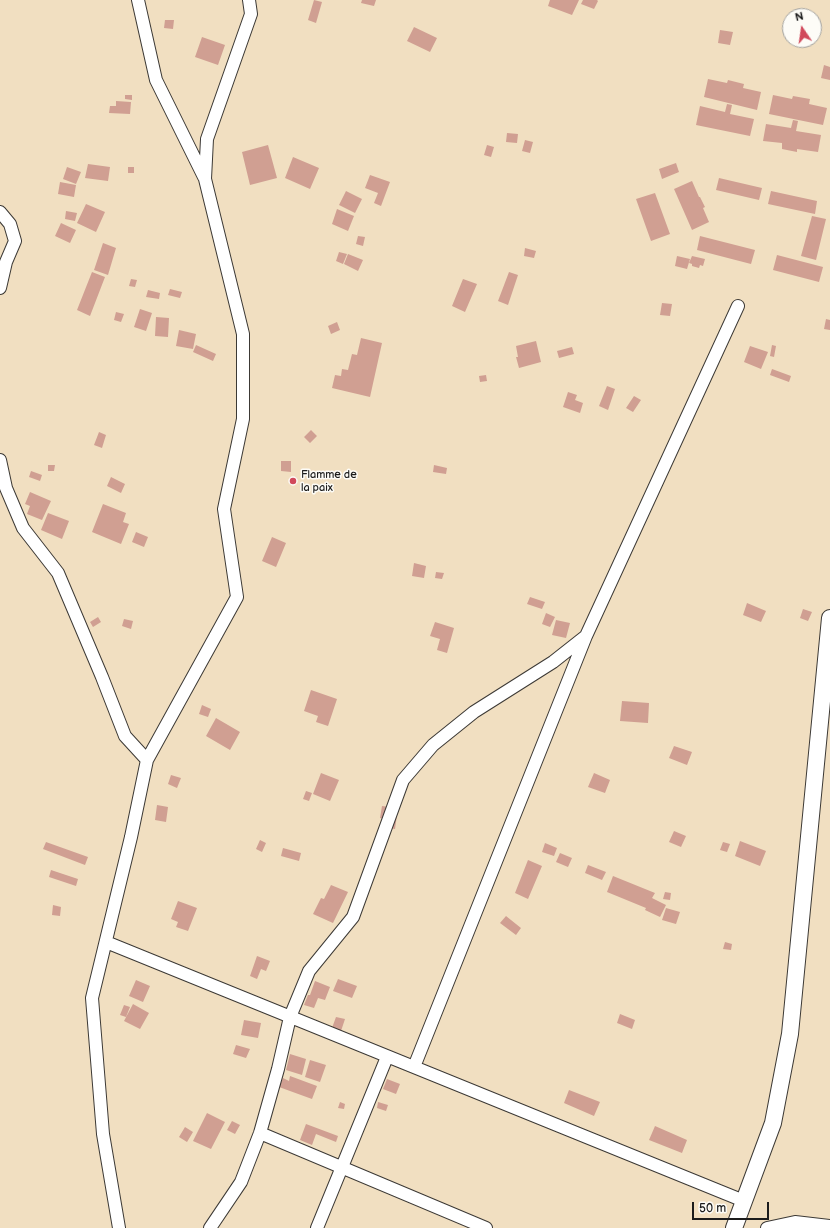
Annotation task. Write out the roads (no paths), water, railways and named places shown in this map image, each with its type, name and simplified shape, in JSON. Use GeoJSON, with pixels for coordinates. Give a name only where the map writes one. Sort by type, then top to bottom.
{"type":"FeatureCollection","features":[{"type":"Feature","properties":{"kind":"main road"},"geometry":{"type":"LineString","coordinates":[[734,1228],[773,1123],[790,1034],[830,618]]}},
{"type":"Feature","properties":{"kind":"street"},"geometry":{"type":"LineString","coordinates":[[119,1228],[103,1134],[92,998],[131,837],[147,760],[237,597],[224,509],[243,419],[243,334],[205,179],[156,80],[138,0]]}},
{"type":"Feature","properties":{"kind":"street"},"geometry":{"type":"LineString","coordinates":[[205,179],[207,139],[251,14],[249,0]]}},
{"type":"Feature","properties":{"kind":"street"},"geometry":{"type":"LineString","coordinates":[[0,212],[10,224],[15,240],[6,262],[0,288]]}},
{"type":"Feature","properties":{"kind":"street"},"geometry":{"type":"LineString","coordinates":[[414,1067],[586,636],[738,306]]}},
{"type":"Feature","properties":{"kind":"street"},"geometry":{"type":"LineString","coordinates":[[0,460],[6,488],[22,528],[58,573],[125,736],[147,760]]}},
{"type":"Feature","properties":{"kind":"street"},"geometry":{"type":"LineString","coordinates":[[210,1228],[241,1182],[260,1133],[278,1069],[290,1017],[309,972],[353,917],[403,780],[433,745],[474,712],[553,662],[586,636]]}},
{"type":"Feature","properties":{"kind":"street"},"geometry":{"type":"LineString","coordinates":[[106,942],[744,1201]]}},
{"type":"Feature","properties":{"kind":"street"},"geometry":{"type":"LineString","coordinates":[[317,1228],[388,1056]]}},
{"type":"Feature","properties":{"kind":"street"},"geometry":{"type":"LineString","coordinates":[[260,1133],[486,1228]]}},
{"type":"Feature","properties":{"kind":"street"},"geometry":{"type":"LineString","coordinates":[[767,1228],[795,1222],[830,1226]]}},
{"type":"Feature","properties":{"kind":"place","name":"Flamme de la paix"},"geometry":{"type":"Point","coordinates":[293,481]}}]}
